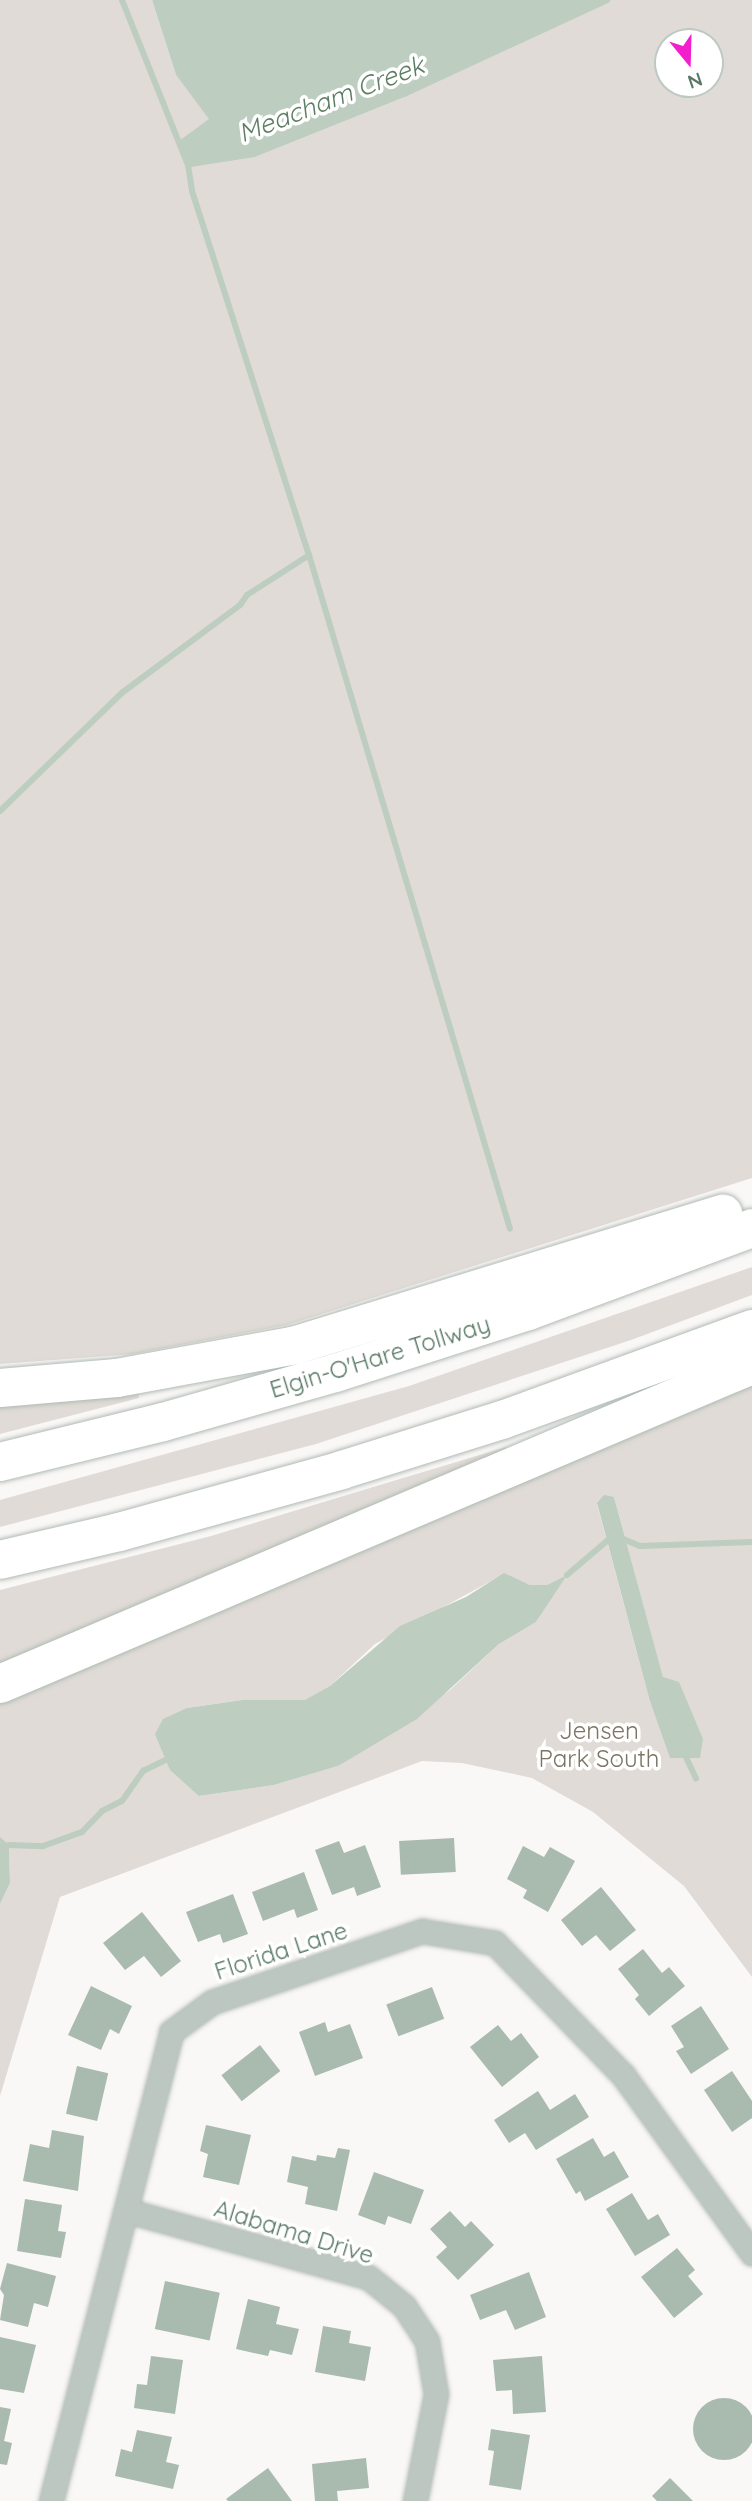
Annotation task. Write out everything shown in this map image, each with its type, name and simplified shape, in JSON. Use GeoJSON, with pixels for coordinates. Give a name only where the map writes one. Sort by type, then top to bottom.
{"type":"FeatureCollection","features":[{"type":"Feature","properties":{"kind":"highway"},"geometry":{"type":"LineString","coordinates":[[0,1388],[117,1378],[296,1345],[752,1207]]}},
{"type":"Feature","properties":{"kind":"highway","name":"Elgin-O'Hare Tollway"},"geometry":{"type":"LineString","coordinates":[[0,1462],[163,1422],[348,1368],[528,1311],[752,1228]]}},
{"type":"Feature","properties":{"kind":"highway"},"geometry":{"type":"LineString","coordinates":[[0,1560],[119,1532],[356,1466],[502,1420],[752,1329]]}},
{"type":"Feature","properties":{"kind":"highway"},"geometry":{"type":"LineString","coordinates":[[0,1684],[752,1365]]}},
{"type":"Feature","properties":{"kind":"street","name":"Florida Lane"},"geometry":{"type":"LineString","coordinates":[[51,2501],[128,2211],[171,2032],[212,2001],[422,1931],[495,1943],[623,2075],[752,2253]]}},
{"type":"Feature","properties":{"kind":"street","name":"Alabama Drive"},"geometry":{"type":"LineString","coordinates":[[128,2211],[368,2277],[404,2306],[427,2341],[436,2394],[415,2501]]}},
{"type":"Feature","properties":{"kind":"green space"},"geometry":{"type":"Polygon","coordinates":[[[0,0],[152,0],[176,75],[210,119],[189,165],[254,154],[404,94],[604,0],[752,0],[752,1178],[287,1325],[133,1354],[0,1364],[0,0]]]}},
{"type":"Feature","properties":{"kind":"green space"},"geometry":{"type":"Polygon","coordinates":[[[752,1267],[752,1295],[631,1340],[316,1444],[0,1527],[0,1500],[409,1386],[752,1267]]]}},
{"type":"Feature","properties":{"kind":"green space","name":"Jensen Park South"},"geometry":{"type":"Polygon","coordinates":[[[752,1386],[752,1977],[684,1886],[593,1812],[532,1778],[462,1763],[422,1761],[60,1897],[0,2096],[0,1904],[10,1883],[9,1846],[0,1837],[0,1703],[752,1386]],[[614,1497],[597,1504],[649,1698],[663,1678],[614,1497]],[[504,1574],[375,1644],[330,1686],[305,1701],[242,1700],[187,1708],[199,1796],[274,1785],[338,1766],[450,1690],[499,1644],[536,1622],[565,1576],[547,1585],[530,1585],[504,1574]]]}},
{"type":"Feature","properties":{"kind":"green space"},"geometry":{"type":"Polygon","coordinates":[[[138,1389],[139,1398],[0,1434],[0,1402],[138,1389]]]}},
{"type":"Feature","properties":{"kind":"green space"},"geometry":{"type":"Polygon","coordinates":[[[506,1447],[509,1456],[0,1663],[0,1590],[211,1536],[506,1447]]]}},
{"type":"Feature","properties":{"kind":"water"},"geometry":{"type":"Polygon","coordinates":[[[152,0],[607,0],[404,94],[254,154],[188,165],[179,141],[209,119],[176,75],[152,0]]]}},
{"type":"Feature","properties":{"kind":"water"},"geometry":{"type":"Polygon","coordinates":[[[604,1495],[614,1497],[663,1677],[679,1682],[703,1739],[700,1758],[670,1758],[649,1698],[597,1503],[604,1495]]]}},
{"type":"Feature","properties":{"kind":"water"},"geometry":{"type":"Polygon","coordinates":[[[504,1573],[530,1585],[547,1585],[567,1575],[536,1622],[499,1644],[417,1719],[338,1766],[274,1785],[199,1796],[170,1770],[155,1734],[163,1719],[187,1708],[242,1700],[305,1700],[330,1686],[400,1626],[466,1597],[504,1573]]]}},
{"type":"Feature","properties":{"kind":"water"},"geometry":{"type":"Polygon","coordinates":[[[0,1837],[9,1845],[10,1883],[0,1904],[0,1837]]]}},
{"type":"Feature","properties":{"kind":"building"},"geometry":{"type":"Polygon","coordinates":[[[454,1838],[456,1872],[401,1875],[399,1841],[454,1838]]]}},
{"type":"Feature","properties":{"kind":"building"},"geometry":{"type":"Polygon","coordinates":[[[339,1841],[344,1853],[365,1845],[381,1887],[357,1896],[354,1887],[332,1895],[315,1850],[339,1841]]]}},
{"type":"Feature","properties":{"kind":"building"},"geometry":{"type":"Polygon","coordinates":[[[523,1846],[544,1857],[550,1847],[575,1861],[548,1912],[523,1898],[527,1890],[507,1879],[523,1846]]]}},
{"type":"Feature","properties":{"kind":"building"},"geometry":{"type":"Polygon","coordinates":[[[304,1872],[318,1910],[297,1918],[294,1909],[263,1921],[252,1892],[304,1872]]]}},
{"type":"Feature","properties":{"kind":"building"},"geometry":{"type":"Polygon","coordinates":[[[601,1887],[636,1930],[610,1951],[596,1935],[582,1946],[561,1920],[601,1887]]]}},
{"type":"Feature","properties":{"kind":"building"},"geometry":{"type":"Polygon","coordinates":[[[233,1894],[248,1934],[223,1943],[220,1934],[198,1942],[186,1912],[233,1894]]]}},
{"type":"Feature","properties":{"kind":"building"},"geometry":{"type":"Polygon","coordinates":[[[142,1912],[181,1961],[161,1977],[144,1956],[125,1970],[103,1943],[142,1912]]]}},
{"type":"Feature","properties":{"kind":"building"},"geometry":{"type":"Polygon","coordinates":[[[643,1949],[662,1973],[669,1967],[685,1986],[649,2016],[635,1999],[639,1995],[618,1969],[643,1949]]]}},
{"type":"Feature","properties":{"kind":"building"},"geometry":{"type":"Polygon","coordinates":[[[91,1986],[132,2006],[119,2034],[110,2029],[101,2050],[68,2035],[91,1986]]]}},
{"type":"Feature","properties":{"kind":"building"},"geometry":{"type":"Polygon","coordinates":[[[432,1987],[444,2019],[398,2036],[386,2005],[432,1987]]]}},
{"type":"Feature","properties":{"kind":"building"},"geometry":{"type":"Polygon","coordinates":[[[701,2006],[729,2049],[691,2074],[676,2051],[684,2047],[671,2026],[701,2006]]]}},
{"type":"Feature","properties":{"kind":"building"},"geometry":{"type":"Polygon","coordinates":[[[325,2022],[328,2032],[350,2024],[363,2058],[315,2076],[299,2032],[325,2022]]]}},
{"type":"Feature","properties":{"kind":"building"},"geometry":{"type":"Polygon","coordinates":[[[498,2025],[511,2041],[521,2033],[539,2057],[502,2087],[470,2047],[498,2025]]]}},
{"type":"Feature","properties":{"kind":"building"},"geometry":{"type":"Polygon","coordinates":[[[260,2045],[280,2071],[242,2101],[221,2075],[260,2045]]]}},
{"type":"Feature","properties":{"kind":"building"},"geometry":{"type":"Polygon","coordinates":[[[77,2066],[108,2073],[97,2121],[66,2114],[77,2066]]]}},
{"type":"Feature","properties":{"kind":"building"},"geometry":{"type":"Polygon","coordinates":[[[732,2071],[752,2101],[752,2118],[732,2132],[704,2090],[732,2071]]]}},
{"type":"Feature","properties":{"kind":"building"},"geometry":{"type":"Polygon","coordinates":[[[538,2091],[550,2110],[575,2094],[589,2117],[536,2150],[525,2133],[509,2143],[494,2120],[538,2091]]]}},
{"type":"Feature","properties":{"kind":"building"},"geometry":{"type":"Polygon","coordinates":[[[206,2125],[251,2135],[239,2185],[203,2177],[208,2154],[200,2151],[206,2125]]]}},
{"type":"Feature","properties":{"kind":"building"},"geometry":{"type":"Polygon","coordinates":[[[52,2130],[84,2136],[78,2191],[23,2181],[30,2144],[49,2148],[52,2130]]]}},
{"type":"Feature","properties":{"kind":"building"},"geometry":{"type":"Polygon","coordinates":[[[593,2138],[604,2157],[614,2151],[629,2177],[585,2201],[580,2191],[576,2194],[556,2159],[593,2138]]]}},
{"type":"Feature","properties":{"kind":"building"},"geometry":{"type":"Polygon","coordinates":[[[338,2148],[350,2150],[337,2211],[305,2204],[308,2187],[287,2182],[292,2156],[316,2161],[317,2155],[335,2158],[338,2148]]]}},
{"type":"Feature","properties":{"kind":"building"},"geometry":{"type":"Polygon","coordinates":[[[374,2172],[424,2190],[411,2224],[388,2216],[385,2225],[358,2215],[374,2172]]]}},
{"type":"Feature","properties":{"kind":"building"},"geometry":{"type":"Polygon","coordinates":[[[632,2193],[648,2220],[658,2214],[670,2235],[635,2256],[606,2209],[632,2193]]]}},
{"type":"Feature","properties":{"kind":"building"},"geometry":{"type":"Polygon","coordinates":[[[25,2199],[62,2205],[58,2231],[66,2232],[61,2258],[17,2251],[25,2199]]]}},
{"type":"Feature","properties":{"kind":"building"},"geometry":{"type":"Polygon","coordinates":[[[450,2211],[465,2227],[471,2221],[494,2245],[458,2280],[436,2257],[447,2247],[430,2229],[450,2211]]]}},
{"type":"Feature","properties":{"kind":"building"},"geometry":{"type":"Polygon","coordinates":[[[677,2248],[695,2270],[688,2276],[703,2294],[674,2318],[641,2277],[677,2248]]]}},
{"type":"Feature","properties":{"kind":"building"},"geometry":{"type":"Polygon","coordinates":[[[7,2263],[56,2276],[48,2307],[34,2303],[28,2327],[0,2320],[4,2295],[0,2289],[7,2263]]]}},
{"type":"Feature","properties":{"kind":"building"},"geometry":{"type":"Polygon","coordinates":[[[529,2272],[546,2317],[515,2330],[506,2310],[480,2320],[470,2295],[529,2272]]]}},
{"type":"Feature","properties":{"kind":"building"},"geometry":{"type":"Polygon","coordinates":[[[165,2281],[220,2293],[210,2341],[155,2329],[165,2281]]]}},
{"type":"Feature","properties":{"kind":"building"},"geometry":{"type":"Polygon","coordinates":[[[248,2299],[280,2307],[276,2324],[299,2329],[292,2355],[270,2350],[268,2356],[236,2349],[248,2299]]]}},
{"type":"Feature","properties":{"kind":"building"},"geometry":{"type":"Polygon","coordinates":[[[323,2326],[351,2331],[349,2343],[371,2347],[365,2381],[315,2372],[323,2326]]]}},
{"type":"Feature","properties":{"kind":"building"},"geometry":{"type":"Polygon","coordinates":[[[0,2337],[36,2345],[24,2393],[0,2389],[0,2337]]]}},
{"type":"Feature","properties":{"kind":"building"},"geometry":{"type":"Polygon","coordinates":[[[151,2356],[183,2360],[175,2414],[134,2408],[137,2384],[147,2385],[151,2356]]]}},
{"type":"Feature","properties":{"kind":"building"},"geometry":{"type":"Polygon","coordinates":[[[542,2356],[546,2412],[513,2414],[512,2390],[496,2391],[493,2360],[542,2356]]]}},
{"type":"Feature","properties":{"kind":"building"},"geometry":{"type":"Polygon","coordinates":[[[724,2398],[746,2407],[755,2429],[746,2451],[724,2460],[702,2451],[693,2429],[702,2407],[724,2398]]]}},
{"type":"Feature","properties":{"kind":"building"},"geometry":{"type":"Polygon","coordinates":[[[0,2407],[11,2409],[4,2441],[12,2443],[7,2465],[0,2464],[0,2407]]]}},
{"type":"Feature","properties":{"kind":"building"},"geometry":{"type":"Polygon","coordinates":[[[491,2429],[530,2435],[521,2490],[489,2485],[494,2451],[488,2450],[491,2429]]]}},
{"type":"Feature","properties":{"kind":"building"},"geometry":{"type":"Polygon","coordinates":[[[137,2430],[172,2437],[166,2462],[179,2465],[173,2489],[115,2476],[121,2449],[132,2452],[137,2430]]]}},
{"type":"Feature","properties":{"kind":"building"},"geometry":{"type":"Polygon","coordinates":[[[366,2458],[369,2488],[337,2491],[338,2501],[315,2501],[312,2464],[366,2458]]]}},
{"type":"Feature","properties":{"kind":"building"},"geometry":{"type":"Polygon","coordinates":[[[268,2468],[292,2501],[226,2499],[268,2468]]]}},
{"type":"Feature","properties":{"kind":"building"},"geometry":{"type":"Polygon","coordinates":[[[670,2478],[693,2501],[657,2501],[652,2496],[670,2478]]]}},
{"type":"Feature","properties":{"kind":"waterway"},"geometry":{"type":"LineString","coordinates":[[122,0],[188,165],[192,191],[309,555],[510,1229]]}},
{"type":"Feature","properties":{"kind":"waterway","name":"Meacham Creek"},"geometry":{"type":"LineString","coordinates":[[190,164],[254,154],[404,94],[607,0]]}},
{"type":"Feature","properties":{"kind":"waterway"},"geometry":{"type":"LineString","coordinates":[[0,811],[123,692],[240,605],[247,595],[309,555]]}},
{"type":"Feature","properties":{"kind":"waterway"},"geometry":{"type":"LineString","coordinates":[[567,1575],[614,1535],[640,1546],[752,1542]]}},
{"type":"Feature","properties":{"kind":"waterway"},"geometry":{"type":"LineString","coordinates":[[685,1755],[696,1779]]}},
{"type":"Feature","properties":{"kind":"waterway"},"geometry":{"type":"LineString","coordinates":[[9,1845],[43,1846],[82,1832],[102,1811],[122,1801],[143,1771],[166,1760]]}}]}
